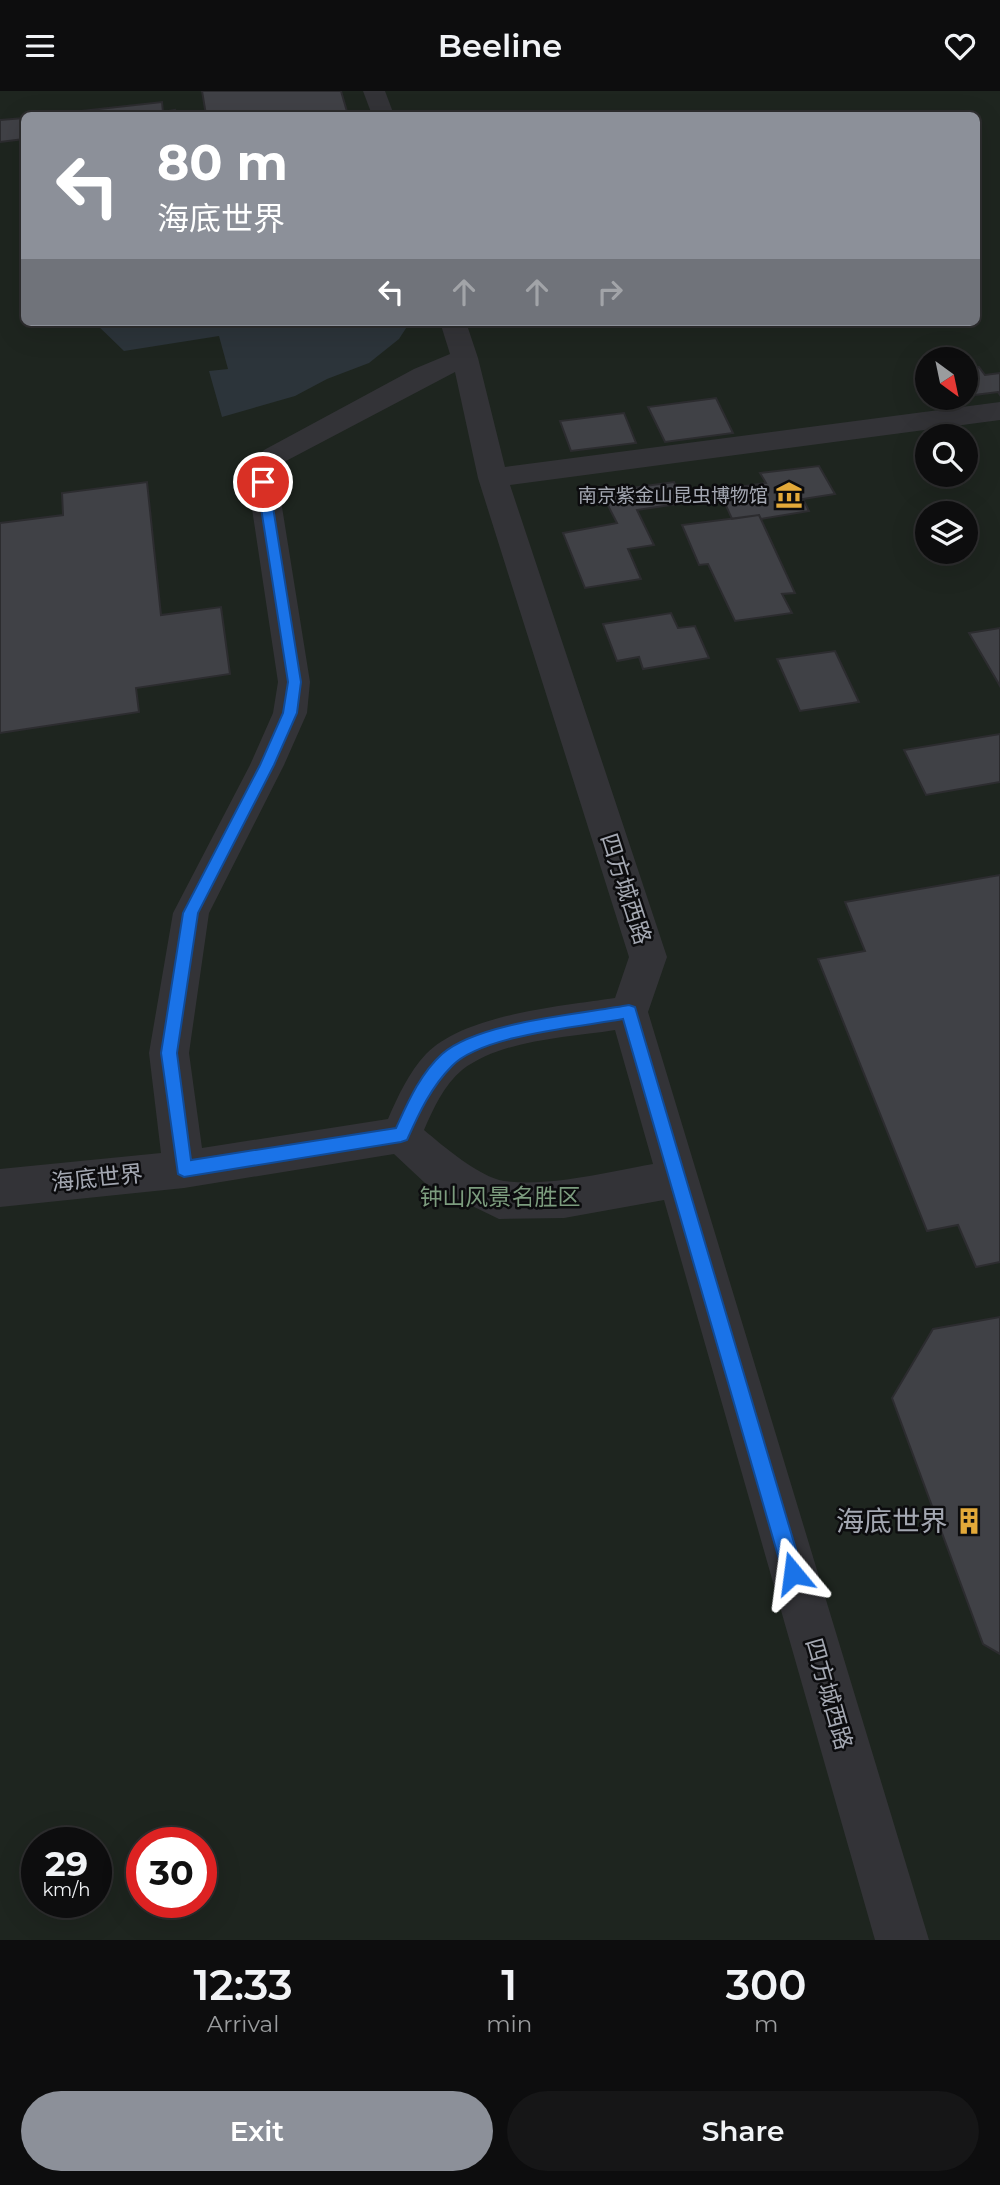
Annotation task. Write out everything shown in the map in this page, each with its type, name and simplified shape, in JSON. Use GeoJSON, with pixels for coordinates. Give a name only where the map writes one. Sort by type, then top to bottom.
{"type":"FeatureCollection","features":[{"type":"Feature","properties":{"kind":"street"},"geometry":{"type":"LineString","coordinates":[[374,91],[382,112]]}},
{"type":"Feature","properties":{"kind":"street"},"geometry":{"type":"LineString","coordinates":[[184,1169],[169,1053],[191,913],[272,755],[290,713],[294,682],[263,482],[274,456],[424,375],[459,340]]}},
{"type":"Feature","properties":{"kind":"street","name":"四方城西路"},"geometry":{"type":"LineString","coordinates":[[459,340],[494,478],[648,957],[629,1012],[902,1940]]}},
{"type":"Feature","properties":{"kind":"street"},"geometry":{"type":"LineString","coordinates":[[494,478],[1000,411]]}},
{"type":"Feature","properties":{"kind":"street"},"geometry":{"type":"LineString","coordinates":[[629,1012],[491,1036],[448,1059],[419,1095],[401,1135],[440,1170],[499,1200],[564,1199],[677,1179]]}},
{"type":"Feature","properties":{"kind":"street","name":"海底世界"},"geometry":{"type":"LineString","coordinates":[[0,1188],[184,1169],[401,1135]]}},
{"type":"Feature","properties":{"kind":"green space","name":"钟山风景名胜区"},"geometry":{"type":"Polygon","coordinates":[[[0,91],[1000,91],[1000,1940],[0,1940],[0,91]]]}},
{"type":"Feature","properties":{"kind":"shaded area"},"geometry":{"type":"Polygon","coordinates":[[[98,326],[407,326],[399,339],[369,363],[327,379],[295,396],[222,417],[209,371],[228,369],[219,336],[124,351],[98,326]]]}},
{"type":"Feature","properties":{"kind":"building"},"geometry":{"type":"Polygon","coordinates":[[[202,91],[341,91],[347,112],[206,112],[202,91]]]}},
{"type":"Feature","properties":{"kind":"building"},"geometry":{"type":"Polygon","coordinates":[[[162,102],[163,112],[72,112],[162,102]]]}},
{"type":"Feature","properties":{"kind":"building"},"geometry":{"type":"Polygon","coordinates":[[[21,118],[21,139],[0,142],[0,120],[21,118]]]}},
{"type":"Feature","properties":{"kind":"building"},"geometry":{"type":"Polygon","coordinates":[[[978,367],[985,375],[1000,373],[1000,395],[998,392],[978,394],[978,367]]]}},
{"type":"Feature","properties":{"kind":"building"},"geometry":{"type":"Polygon","coordinates":[[[716,398],[733,433],[665,442],[648,407],[716,398]]]}},
{"type":"Feature","properties":{"kind":"building"},"geometry":{"type":"Polygon","coordinates":[[[624,413],[636,443],[571,451],[560,421],[624,413]]]}},
{"type":"Feature","properties":{"kind":"building"},"geometry":{"type":"Polygon","coordinates":[[[819,466],[835,494],[803,499],[809,511],[761,519],[759,515],[732,519],[719,490],[766,483],[760,473],[819,466]]]}},
{"type":"Feature","properties":{"kind":"building"},"geometry":{"type":"Polygon","coordinates":[[[147,482],[161,615],[221,607],[230,674],[136,688],[139,712],[0,733],[0,523],[63,515],[62,493],[147,482]]]}},
{"type":"Feature","properties":{"kind":"building"},"geometry":{"type":"Polygon","coordinates":[[[674,482],[684,503],[637,510],[654,545],[628,549],[641,579],[585,588],[563,533],[617,523],[601,492],[674,482]]]}},
{"type":"Feature","properties":{"kind":"building"},"geometry":{"type":"Polygon","coordinates":[[[759,515],[795,593],[782,594],[792,613],[735,621],[708,564],[699,565],[682,525],[759,515]]]}},
{"type":"Feature","properties":{"kind":"building"},"geometry":{"type":"Polygon","coordinates":[[[671,613],[678,628],[695,626],[709,658],[643,669],[639,657],[617,661],[603,624],[671,613]]]}},
{"type":"Feature","properties":{"kind":"building"},"geometry":{"type":"Polygon","coordinates":[[[1000,628],[1000,686],[969,633],[1000,628]]]}},
{"type":"Feature","properties":{"kind":"building"},"geometry":{"type":"Polygon","coordinates":[[[835,651],[859,702],[800,711],[777,659],[835,651]]]}},
{"type":"Feature","properties":{"kind":"building"},"geometry":{"type":"Polygon","coordinates":[[[1000,734],[1000,782],[926,795],[904,750],[1000,734]]]}},
{"type":"Feature","properties":{"kind":"building"},"geometry":{"type":"Polygon","coordinates":[[[1000,875],[1000,1262],[976,1267],[958,1225],[927,1231],[818,959],[865,951],[845,902],[1000,875]]]}},
{"type":"Feature","properties":{"kind":"building","name":"海底世界"},"geometry":{"type":"Polygon","coordinates":[[[1000,1317],[1000,1654],[983,1644],[892,1398],[933,1329],[1000,1317]]]}},
{"type":"Feature","properties":{"kind":"place","name":"南京紫金山昆虫博物馆"},"geometry":{"type":"Point","coordinates":[789,495]}},
{"type":"Feature","properties":{"kind":"place","name":"海底世界"},"geometry":{"type":"Point","coordinates":[969,1521]}},
{"type":"Feature","properties":{"kind":"route"},"geometry":{"type":"LineString","coordinates":[[263,482],[294,682],[290,713],[267,765],[191,913],[169,1053],[184,1169],[401,1135],[419,1095],[448,1059],[491,1036],[629,1012],[793,1573]]}}]}
